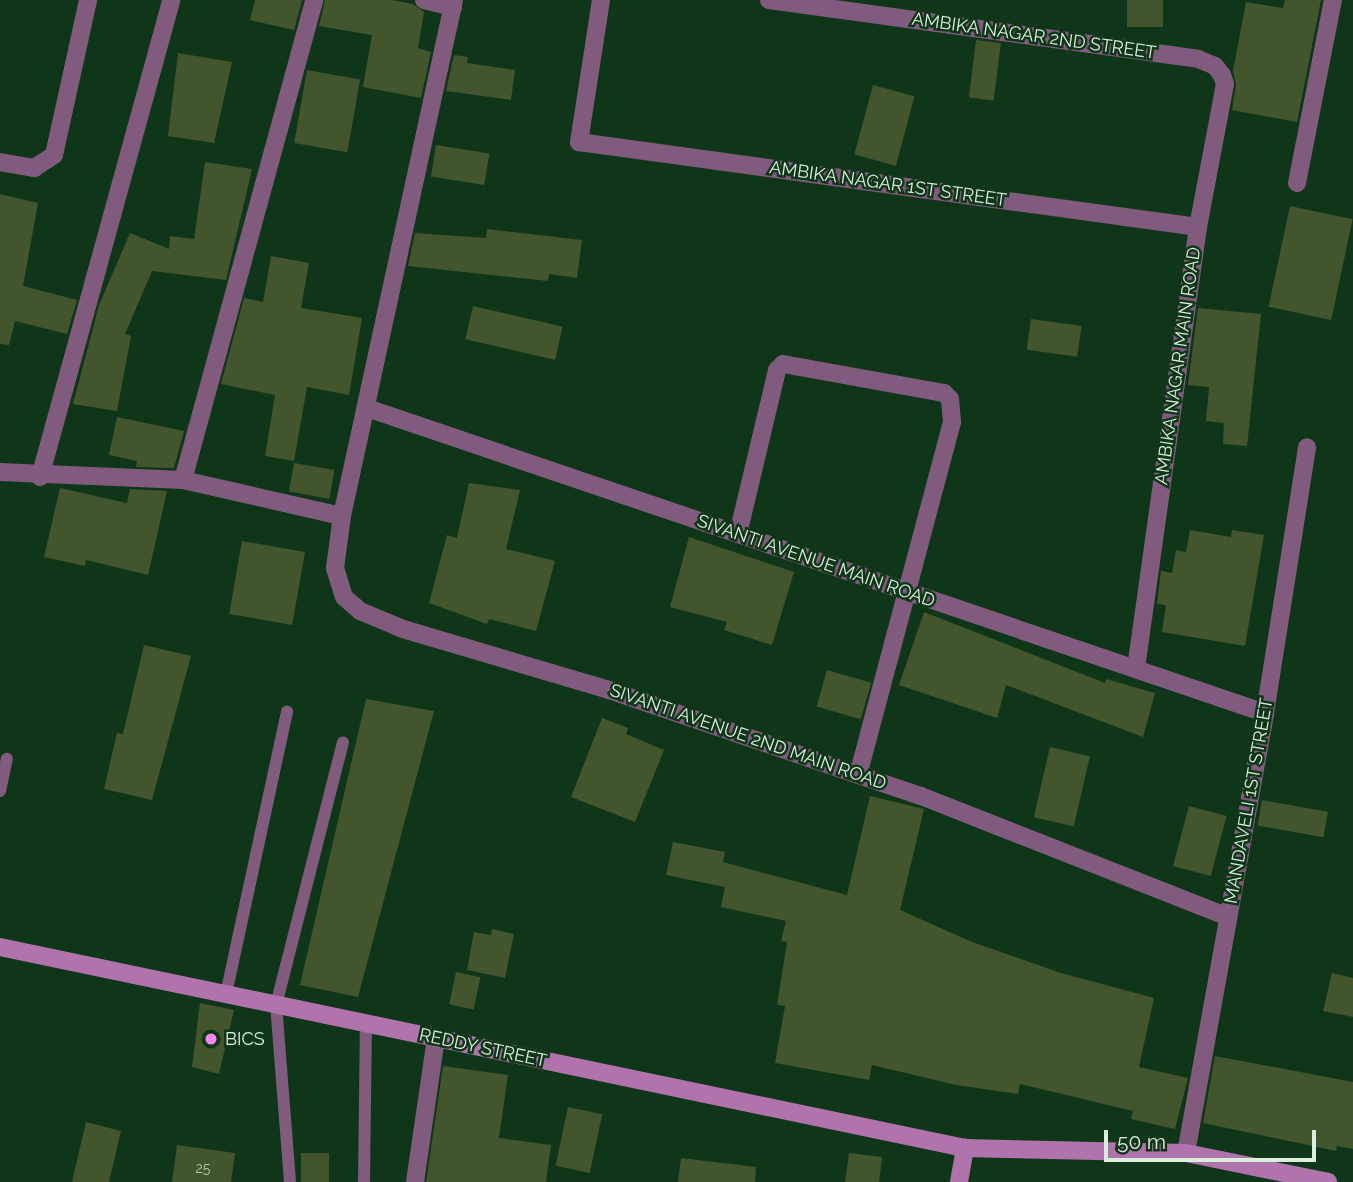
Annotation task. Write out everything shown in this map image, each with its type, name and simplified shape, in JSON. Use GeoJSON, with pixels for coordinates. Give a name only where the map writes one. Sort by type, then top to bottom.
{"type":"FeatureCollection","features":[{"type":"Feature","properties":{"kind":"street"},"geometry":{"type":"LineString","coordinates":[[0,162],[34,168],[54,155],[88,0]]}},
{"type":"Feature","properties":{"kind":"street"},"geometry":{"type":"LineString","coordinates":[[40,477],[171,0]]}},
{"type":"Feature","properties":{"kind":"street"},"geometry":{"type":"LineString","coordinates":[[183,480],[314,0]]}},
{"type":"Feature","properties":{"kind":"street"},"geometry":{"type":"LineString","coordinates":[[424,0],[454,4]]}},
{"type":"Feature","properties":{"kind":"street","name":"AMBIKA NAGAR 1ST STREET"},"geometry":{"type":"LineString","coordinates":[[601,0],[579,142],[1198,227]]}},
{"type":"Feature","properties":{"kind":"street","name":"AMBIKA NAGAR 2ND STREET"},"geometry":{"type":"LineString","coordinates":[[769,0],[1198,58],[1215,66]]}},
{"type":"Feature","properties":{"kind":"street"},"geometry":{"type":"LineString","coordinates":[[1297,183],[1333,0]]}},
{"type":"Feature","properties":{"kind":"street","name":"SIVANTI AVENUE 2ND MAIN ROAD"},"geometry":{"type":"LineString","coordinates":[[454,4],[342,516],[335,568],[344,597],[360,611],[403,629],[606,689],[858,775],[1228,916]]}},
{"type":"Feature","properties":{"kind":"street","name":"AMBIKA NAGAR MAIN ROAD"},"geometry":{"type":"LineString","coordinates":[[1136,669],[1198,227],[1225,84],[1215,66]]}},
{"type":"Feature","properties":{"kind":"street"},"geometry":{"type":"LineString","coordinates":[[738,534],[777,370],[783,364],[944,393],[953,408],[952,422],[858,775]]}},
{"type":"Feature","properties":{"kind":"street","name":"SIVANTI AVENUE MAIN ROAD"},"geometry":{"type":"LineString","coordinates":[[367,408],[1265,713]]}},
{"type":"Feature","properties":{"kind":"street","name":"MANDAVELI 1ST STREET"},"geometry":{"type":"LineString","coordinates":[[1186,1153],[1265,713],[1307,447]]}},
{"type":"Feature","properties":{"kind":"street"},"geometry":{"type":"LineString","coordinates":[[0,472],[40,477],[183,480],[342,516]]}},
{"type":"Feature","properties":{"kind":"street","name":"REDDY STREET"},"geometry":{"type":"LineString","coordinates":[[0,947],[965,1148],[1186,1153],[1328,1182]]}},
{"type":"Feature","properties":{"kind":"street"},"geometry":{"type":"LineString","coordinates":[[415,1182],[436,1038]]}},
{"type":"Feature","properties":{"kind":"street"},"geometry":{"type":"LineString","coordinates":[[959,1182],[965,1148]]}},
{"type":"Feature","properties":{"kind":"lane"},"geometry":{"type":"LineString","coordinates":[[226,994],[286,712]]}},
{"type":"Feature","properties":{"kind":"lane"},"geometry":{"type":"LineString","coordinates":[[290,1182],[276,1005],[343,743]]}},
{"type":"Feature","properties":{"kind":"lane"},"geometry":{"type":"LineString","coordinates":[[0,791],[7,759]]}},
{"type":"Feature","properties":{"kind":"lane"},"geometry":{"type":"LineString","coordinates":[[364,1182],[366,1024]]}},
{"type":"Feature","properties":{"kind":"building"},"geometry":{"type":"Polygon","coordinates":[[[255,0],[302,0],[294,30],[250,20],[255,0]]]}},
{"type":"Feature","properties":{"kind":"building"},"geometry":{"type":"Polygon","coordinates":[[[325,0],[391,0],[413,4],[424,12],[418,48],[431,52],[421,98],[363,87],[372,35],[319,26],[325,0]]]}},
{"type":"Feature","properties":{"kind":"building"},"geometry":{"type":"Polygon","coordinates":[[[1127,0],[1163,0],[1163,27],[1127,27],[1127,0]]]}},
{"type":"Feature","properties":{"kind":"building"},"geometry":{"type":"Polygon","coordinates":[[[1285,0],[1321,0],[1297,122],[1232,110],[1236,85],[1233,71],[1246,2],[1283,8],[1285,0]]]}},
{"type":"Feature","properties":{"kind":"building"},"geometry":{"type":"Polygon","coordinates":[[[976,40],[1001,43],[994,101],[969,98],[976,40]]]}},
{"type":"Feature","properties":{"kind":"building"},"geometry":{"type":"Polygon","coordinates":[[[178,53],[232,62],[214,143],[168,136],[178,53]]]}},
{"type":"Feature","properties":{"kind":"building"},"geometry":{"type":"Polygon","coordinates":[[[454,55],[468,57],[467,63],[515,70],[511,100],[446,91],[454,55]]]}},
{"type":"Feature","properties":{"kind":"building"},"geometry":{"type":"Polygon","coordinates":[[[307,70],[360,79],[347,152],[294,143],[307,70]]]}},
{"type":"Feature","properties":{"kind":"building"},"geometry":{"type":"Polygon","coordinates":[[[873,85],[915,96],[896,166],[854,155],[873,85]]]}},
{"type":"Feature","properties":{"kind":"building"},"geometry":{"type":"Polygon","coordinates":[[[436,145],[489,153],[484,185],[431,177],[436,145]]]}},
{"type":"Feature","properties":{"kind":"building"},"geometry":{"type":"Polygon","coordinates":[[[205,162],[252,169],[226,280],[152,271],[125,334],[131,336],[117,411],[73,404],[99,305],[130,233],[169,249],[170,236],[194,239],[205,162]]]}},
{"type":"Feature","properties":{"kind":"building"},"geometry":{"type":"Polygon","coordinates":[[[0,194],[38,203],[23,286],[77,300],[67,334],[15,321],[9,345],[0,344],[0,194]]]}},
{"type":"Feature","properties":{"kind":"building"},"geometry":{"type":"Polygon","coordinates":[[[1290,206],[1353,219],[1331,320],[1269,307],[1290,206]]]}},
{"type":"Feature","properties":{"kind":"building"},"geometry":{"type":"Polygon","coordinates":[[[487,229],[582,240],[577,278],[549,274],[548,281],[408,266],[415,233],[486,238],[487,229]]]}},
{"type":"Feature","properties":{"kind":"building"},"geometry":{"type":"Polygon","coordinates":[[[271,256],[309,263],[301,308],[362,318],[349,395],[307,387],[294,461],[265,456],[275,395],[221,384],[244,298],[263,302],[271,256]]]}},
{"type":"Feature","properties":{"kind":"building"},"geometry":{"type":"Polygon","coordinates":[[[473,306],[563,327],[555,360],[465,339],[473,306]]]}},
{"type":"Feature","properties":{"kind":"building"},"geometry":{"type":"Polygon","coordinates":[[[1198,308],[1261,314],[1247,446],[1223,444],[1224,423],[1206,421],[1209,387],[1188,385],[1198,308]]]}},
{"type":"Feature","properties":{"kind":"building"},"geometry":{"type":"Polygon","coordinates":[[[1031,319],[1082,326],[1077,357],[1027,350],[1031,319]]]}},
{"type":"Feature","properties":{"kind":"building"},"geometry":{"type":"Polygon","coordinates":[[[117,417],[184,431],[174,468],[136,467],[137,461],[109,455],[117,417]]]}},
{"type":"Feature","properties":{"kind":"building"},"geometry":{"type":"Polygon","coordinates":[[[294,463],[334,470],[329,499],[289,492],[294,463]]]}},
{"type":"Feature","properties":{"kind":"building"},"geometry":{"type":"Polygon","coordinates":[[[469,483],[520,490],[506,549],[555,561],[536,631],[489,619],[487,624],[429,603],[447,535],[457,538],[469,483]]]}},
{"type":"Feature","properties":{"kind":"building"},"geometry":{"type":"Polygon","coordinates":[[[60,488],[127,503],[130,489],[167,491],[148,575],[86,560],[85,566],[44,557],[60,488]]]}},
{"type":"Feature","properties":{"kind":"building"},"geometry":{"type":"Polygon","coordinates":[[[1190,530],[1231,537],[1232,530],[1264,535],[1245,646],[1162,632],[1166,605],[1157,604],[1161,571],[1172,573],[1176,550],[1186,552],[1190,530]]]}},
{"type":"Feature","properties":{"kind":"building"},"geometry":{"type":"Polygon","coordinates":[[[689,537],[794,572],[772,645],[724,630],[727,622],[670,607],[689,537]]]}},
{"type":"Feature","properties":{"kind":"building"},"geometry":{"type":"Polygon","coordinates":[[[242,541],[305,552],[292,625],[229,614],[242,541]]]}},
{"type":"Feature","properties":{"kind":"building"},"geometry":{"type":"Polygon","coordinates":[[[924,612],[1105,683],[1106,679],[1155,693],[1143,737],[1006,685],[997,718],[899,685],[924,612]]]}},
{"type":"Feature","properties":{"kind":"building"},"geometry":{"type":"Polygon","coordinates":[[[144,645],[191,656],[152,800],[104,789],[117,733],[123,734],[144,645]]]}},
{"type":"Feature","properties":{"kind":"building"},"geometry":{"type":"Polygon","coordinates":[[[827,670],[871,683],[861,719],[817,707],[827,670]]]}},
{"type":"Feature","properties":{"kind":"building"},"geometry":{"type":"Polygon","coordinates":[[[366,699],[434,711],[358,997],[300,985],[366,699]]]}},
{"type":"Feature","properties":{"kind":"building"},"geometry":{"type":"Polygon","coordinates":[[[602,718],[628,728],[626,734],[664,750],[635,822],[571,797],[602,718]]]}},
{"type":"Feature","properties":{"kind":"building"},"geometry":{"type":"Polygon","coordinates":[[[1050,747],[1090,756],[1074,826],[1034,817],[1050,747]]]}},
{"type":"Feature","properties":{"kind":"building"},"geometry":{"type":"Polygon","coordinates":[[[870,796],[924,809],[900,910],[972,942],[1061,973],[1154,998],[1139,1067],[1188,1078],[1175,1129],[1131,1119],[1133,1111],[1020,1084],[1018,1094],[956,1085],[872,1065],[869,1080],[775,1063],[785,1006],[777,1005],[787,942],[781,941],[786,921],[721,907],[725,887],[666,875],[673,842],[725,852],[723,862],[847,895],[870,796]]]}},
{"type":"Feature","properties":{"kind":"building"},"geometry":{"type":"Polygon","coordinates":[[[1262,800],[1328,812],[1323,837],[1257,826],[1262,800]]]}},
{"type":"Feature","properties":{"kind":"building"},"geometry":{"type":"Polygon","coordinates":[[[1189,806],[1227,816],[1211,876],[1173,866],[1189,806]]]}},
{"type":"Feature","properties":{"kind":"building"},"geometry":{"type":"Polygon","coordinates":[[[492,929],[514,934],[505,978],[467,970],[474,932],[491,935],[492,929]]]}},
{"type":"Feature","properties":{"kind":"building"},"geometry":{"type":"Polygon","coordinates":[[[456,972],[480,977],[474,1009],[449,1004],[456,972]]]}},
{"type":"Feature","properties":{"kind":"building"},"geometry":{"type":"Polygon","coordinates":[[[1332,973],[1353,978],[1353,1017],[1323,1011],[1332,973]]]}},
{"type":"Feature","properties":{"kind":"building","name":"BICS"},"geometry":{"type":"Polygon","coordinates":[[[200,1003],[234,1010],[219,1074],[192,1067],[200,1003]]]}},
{"type":"Feature","properties":{"kind":"building"},"geometry":{"type":"Polygon","coordinates":[[[1215,1056],[1353,1082],[1353,1149],[1337,1146],[1336,1151],[1203,1123],[1215,1056]]]}},
{"type":"Feature","properties":{"kind":"building"},"geometry":{"type":"Polygon","coordinates":[[[443,1066],[508,1075],[499,1138],[551,1145],[546,1182],[426,1182],[443,1066]]]}},
{"type":"Feature","properties":{"kind":"building"},"geometry":{"type":"Polygon","coordinates":[[[568,1107],[602,1114],[590,1173],[556,1166],[568,1107]]]}},
{"type":"Feature","properties":{"kind":"building"},"geometry":{"type":"Polygon","coordinates":[[[86,1122],[121,1131],[109,1182],[72,1182],[86,1122]]]}},
{"type":"Feature","properties":{"kind":"building"},"geometry":{"type":"Polygon","coordinates":[[[177,1145],[235,1153],[231,1182],[172,1182],[177,1145]]]}},
{"type":"Feature","properties":{"kind":"building"},"geometry":{"type":"Polygon","coordinates":[[[301,1153],[329,1153],[329,1182],[301,1182],[301,1153]]]}},
{"type":"Feature","properties":{"kind":"building"},"geometry":{"type":"Polygon","coordinates":[[[849,1153],[882,1157],[879,1182],[845,1182],[849,1153]]]}},
{"type":"Feature","properties":{"kind":"building"},"geometry":{"type":"Polygon","coordinates":[[[681,1158],[756,1167],[755,1182],[678,1182],[681,1158]]]}},
{"type":"Feature","properties":{"kind":"place","name":"BICS"},"geometry":{"type":"Point","coordinates":[211,1039]}}]}
